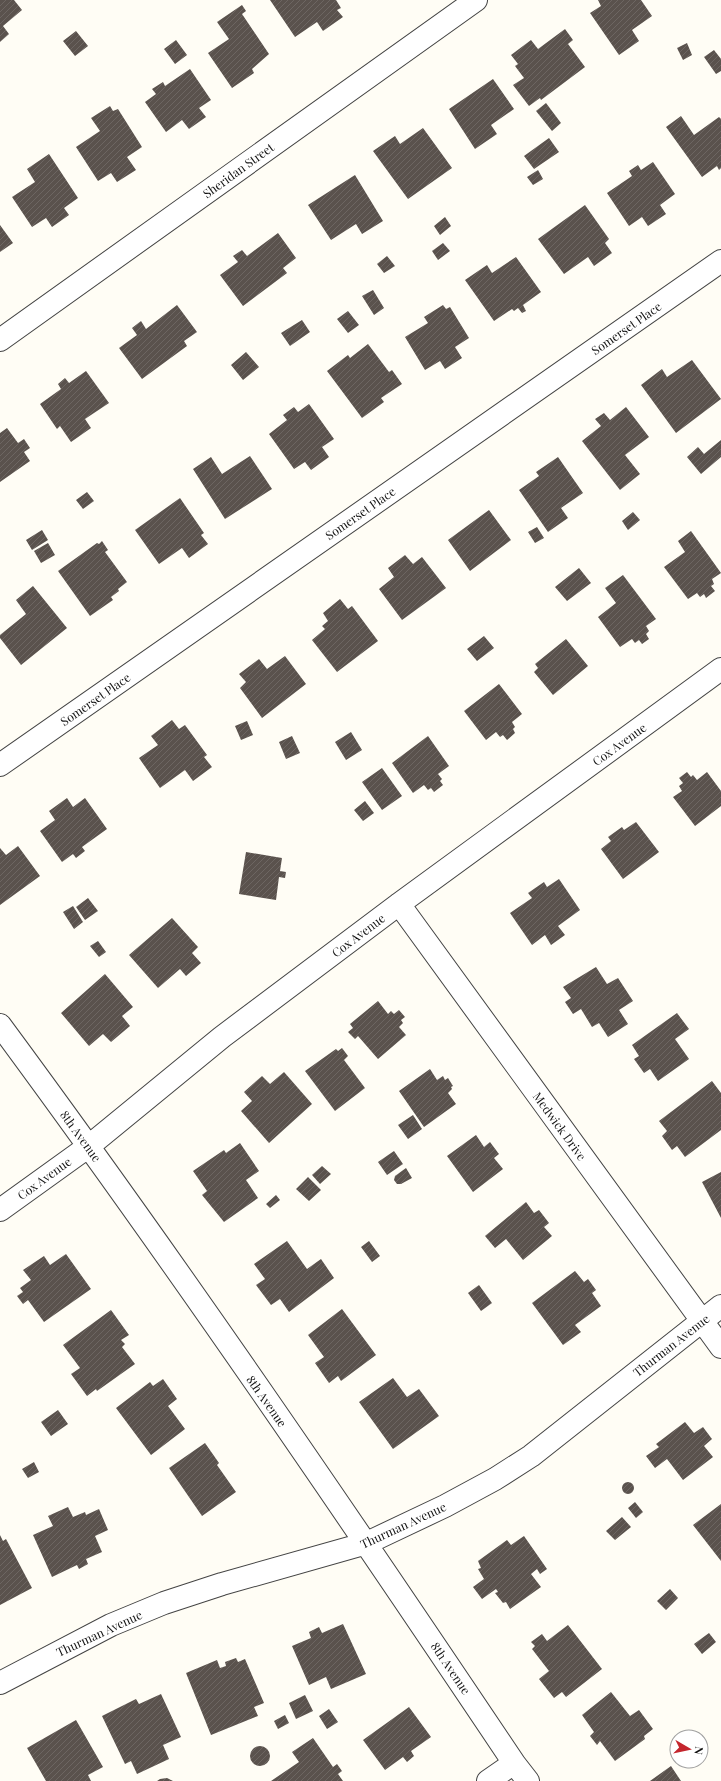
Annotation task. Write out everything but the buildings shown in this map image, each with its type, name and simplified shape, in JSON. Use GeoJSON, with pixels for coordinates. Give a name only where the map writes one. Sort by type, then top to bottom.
{"type":"FeatureCollection","features":[{"type":"Feature","properties":{"kind":"street","name":"Sheridan Street"},"geometry":{"type":"LineString","coordinates":[[0,340],[476,0]]}},
{"type":"Feature","properties":{"kind":"street","name":"Somerset Place"},"geometry":{"type":"LineString","coordinates":[[0,765],[721,261]]}},
{"type":"Feature","properties":{"kind":"street","name":"Cox Avenue"},"geometry":{"type":"LineString","coordinates":[[0,1210],[89,1146],[222,1037],[400,904],[721,669]]}},
{"type":"Feature","properties":{"kind":"street","name":"Medwick Drive"},"geometry":{"type":"LineString","coordinates":[[400,904],[700,1321],[721,1347]]}},
{"type":"Feature","properties":{"kind":"street","name":"8th Avenue"},"geometry":{"type":"LineString","coordinates":[[0,1026],[89,1146],[367,1544],[514,1763],[528,1781]]}},
{"type":"Feature","properties":{"kind":"street","name":"Thurman Avenue"},"geometry":{"type":"LineString","coordinates":[[0,1683],[111,1625],[164,1603],[222,1584],[367,1544],[445,1506],[495,1479],[531,1456],[700,1321],[721,1306]]}},
{"type":"Feature","properties":{"kind":"street"},"geometry":{"type":"LineString","coordinates":[[488,1781],[514,1763]]}}]}
